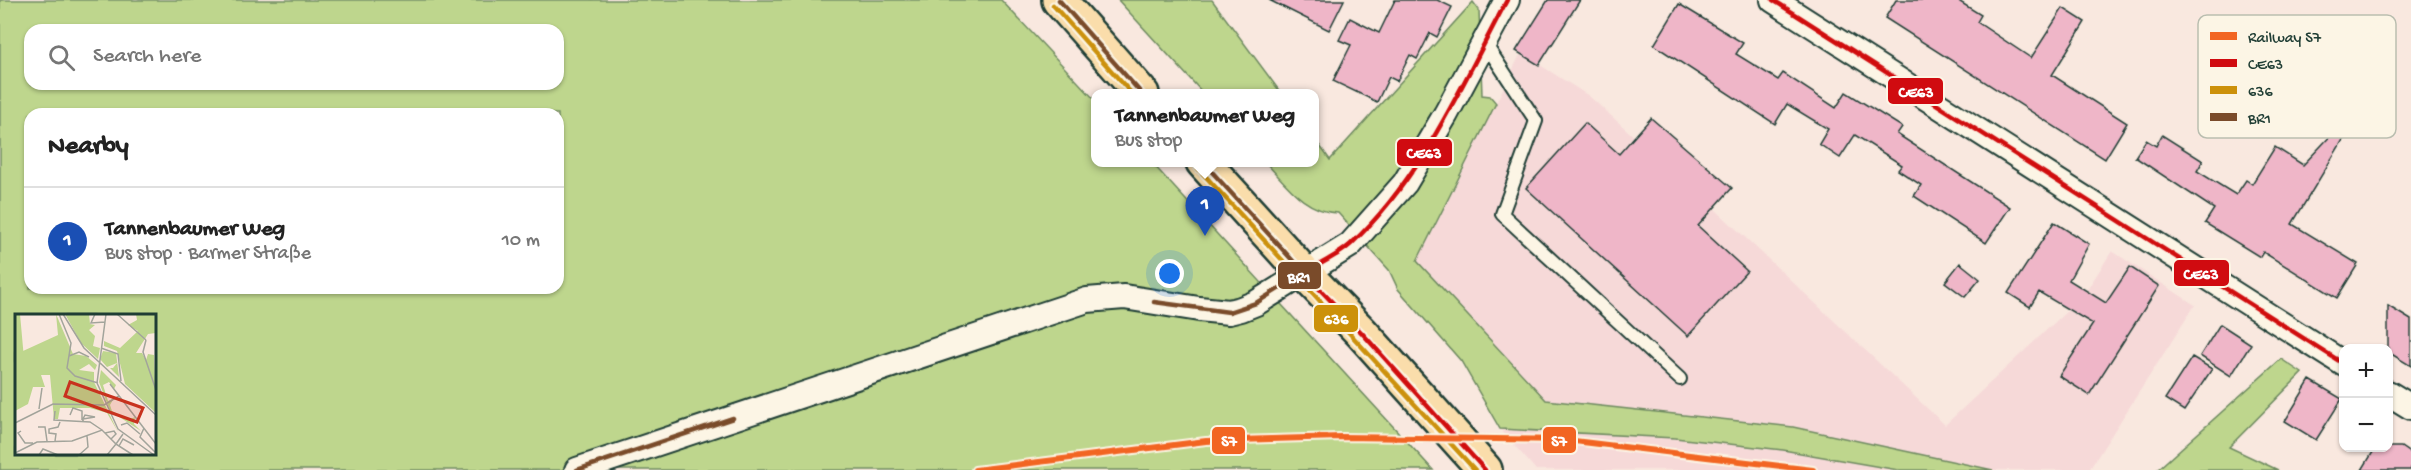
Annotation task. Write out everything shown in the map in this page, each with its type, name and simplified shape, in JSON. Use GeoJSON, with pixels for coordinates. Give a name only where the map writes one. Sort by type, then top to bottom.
{"type":"FeatureCollection","features":[{"type":"Feature","properties":{"kind":"main road"},"geometry":{"type":"LineString","coordinates":[[1059,0],[1138,89]]}},
{"type":"Feature","properties":{"kind":"main road"},"geometry":{"type":"LineString","coordinates":[[1208,167],[1362,333],[1485,470]]}},
{"type":"Feature","properties":{"kind":"street"},"geometry":{"type":"LineString","coordinates":[[577,470],[1087,300],[1124,297],[1229,312],[1256,303],[1350,245],[1405,183],[1446,114],[1483,41],[1507,0]]}},
{"type":"Feature","properties":{"kind":"street"},"geometry":{"type":"LineString","coordinates":[[1773,0],[2339,361]]}},
{"type":"Feature","properties":{"kind":"street"},"geometry":{"type":"LineString","coordinates":[[2393,396],[2411,407]]}},
{"type":"Feature","properties":{"kind":"lane"},"geometry":{"type":"LineString","coordinates":[[1483,41],[1536,121],[1502,214],[1680,379]]}},
{"type":"Feature","properties":{"kind":"shaded area"},"geometry":{"type":"Polygon","coordinates":[[[1521,53],[1589,96],[1716,210],[1945,425],[2083,296],[2112,251],[2195,305],[2089,470],[1993,470],[1793,427],[1546,400],[1417,261],[1521,53]]]}},
{"type":"Feature","properties":{"kind":"shaded area"},"geometry":{"type":"Polygon","coordinates":[[[1500,429],[1675,438],[1783,450],[1898,470],[1536,470],[1500,429]]]}},
{"type":"Feature","properties":{"kind":"green space"},"geometry":{"type":"Polygon","coordinates":[[[0,0],[1001,0],[1091,96],[1091,167],[1156,167],[1433,470],[0,470],[0,0]]]}},
{"type":"Feature","properties":{"kind":"green space"},"geometry":{"type":"Polygon","coordinates":[[[1118,0],[1212,0],[1278,89],[1199,89],[1118,0]]]}},
{"type":"Feature","properties":{"kind":"green space"},"geometry":{"type":"Polygon","coordinates":[[[1473,2],[1479,10],[1482,95],[1490,96],[1496,103],[1417,261],[1546,400],[1793,427],[1993,470],[1898,470],[1783,450],[1675,438],[1500,429],[1461,361],[1398,289],[1389,270],[1338,213],[1306,203],[1270,167],[1319,167],[1319,145],[1330,160],[1473,2]]]}},
{"type":"Feature","properties":{"kind":"green space"},"geometry":{"type":"Polygon","coordinates":[[[2281,359],[2302,373],[2229,447],[2278,470],[2157,470],[2281,359]]]}},
{"type":"Feature","properties":{"kind":"building"},"geometry":{"type":"Polygon","coordinates":[[[1269,0],[1344,0],[1329,30],[1269,0]]]}},
{"type":"Feature","properties":{"kind":"building"},"geometry":{"type":"Polygon","coordinates":[[[1395,0],[1437,0],[1452,7],[1437,37],[1430,33],[1417,59],[1410,55],[1397,81],[1389,77],[1377,102],[1333,81],[1351,45],[1339,40],[1350,18],[1379,33],[1395,0]]]}},
{"type":"Feature","properties":{"kind":"building"},"geometry":{"type":"Polygon","coordinates":[[[1548,0],[1580,0],[1539,65],[1516,51],[1548,0]]]}},
{"type":"Feature","properties":{"kind":"building"},"geometry":{"type":"Polygon","coordinates":[[[1896,0],[1957,0],[1981,15],[1977,22],[2031,58],[2063,8],[2085,22],[2052,75],[2127,123],[2105,159],[1885,18],[1896,0]]]}},
{"type":"Feature","properties":{"kind":"building"},"geometry":{"type":"Polygon","coordinates":[[[1679,4],[1743,43],[1736,54],[1778,80],[1783,73],[1836,108],[1846,92],[1902,127],[1897,134],[2010,207],[1986,243],[1914,196],[1921,185],[1898,170],[1902,165],[1855,135],[1840,158],[1819,144],[1828,129],[1787,104],[1775,124],[1654,45],[1679,4]]]}},
{"type":"Feature","properties":{"kind":"building"},"geometry":{"type":"Polygon","coordinates":[[[1651,118],[1732,188],[1698,226],[1747,271],[1688,336],[1526,188],[1585,123],[1619,154],[1651,118]]]}},
{"type":"Feature","properties":{"kind":"building"},"geometry":{"type":"Polygon","coordinates":[[[2162,135],[2203,161],[2197,171],[2236,195],[2246,180],[2252,184],[2275,147],[2303,165],[2329,138],[2344,138],[2292,224],[2358,264],[2337,298],[2263,252],[2260,257],[2205,223],[2214,209],[2135,157],[2146,140],[2156,146],[2162,135]]]}},
{"type":"Feature","properties":{"kind":"building"},"geometry":{"type":"Polygon","coordinates":[[[2054,222],[2089,244],[2069,280],[2106,303],[2130,267],[2159,286],[2089,395],[2059,376],[2093,324],[2039,292],[2030,307],[2008,293],[2054,222]]]}},
{"type":"Feature","properties":{"kind":"building"},"geometry":{"type":"Polygon","coordinates":[[[1960,263],[1980,279],[1965,297],[1945,282],[1960,263]]]}},
{"type":"Feature","properties":{"kind":"building"},"geometry":{"type":"Polygon","coordinates":[[[2388,306],[2411,320],[2411,366],[2393,355],[2393,344],[2388,344],[2388,306]]]}},
{"type":"Feature","properties":{"kind":"building"},"geometry":{"type":"Polygon","coordinates":[[[2220,324],[2251,344],[2231,376],[2200,356],[2220,324]]]}},
{"type":"Feature","properties":{"kind":"building"},"geometry":{"type":"Polygon","coordinates":[[[2192,357],[2212,369],[2184,411],[2165,399],[2192,357]]]}},
{"type":"Feature","properties":{"kind":"building"},"geometry":{"type":"Polygon","coordinates":[[[2310,380],[2339,397],[2339,404],[2316,440],[2285,421],[2310,380]]]}},
{"type":"Feature","properties":{"kind":"building"},"geometry":{"type":"Polygon","coordinates":[[[2393,447],[2401,447],[2411,454],[2411,470],[2362,470],[2373,452],[2393,452],[2393,447]]]}},
{"type":"Feature","properties":{"kind":"rail line","name":"S7"},"geometry":{"type":"LineString","coordinates":[[975,470],[1206,441],[1341,437],[1566,440],[1813,470]]}},
{"type":"Feature","properties":{"kind":"transit line","name":"BR1"},"geometry":{"type":"LineString","coordinates":[[1059,0],[1138,89]]}},
{"type":"Feature","properties":{"kind":"transit line","name":"CE63"},"geometry":{"type":"LineString","coordinates":[[1304,273],[1351,244],[1399,190],[1439,129],[1507,0]]}},
{"type":"Feature","properties":{"kind":"transit line","name":"CE63"},"geometry":{"type":"LineString","coordinates":[[1773,0],[2339,361]]}},
{"type":"Feature","properties":{"kind":"transit line","name":"636"},"geometry":{"type":"LineString","coordinates":[[1053,5],[1128,89]]}},
{"type":"Feature","properties":{"kind":"transit line","name":"636"},"geometry":{"type":"LineString","coordinates":[[1197,167],[1475,470]]}},
{"type":"Feature","properties":{"kind":"transit line","name":"BR1"},"geometry":{"type":"LineString","coordinates":[[1154,302],[1229,312],[1256,303],[1304,273],[1208,167]]}},
{"type":"Feature","properties":{"kind":"transit line","name":"CE63"},"geometry":{"type":"LineString","coordinates":[[1304,273],[1362,333],[1485,470]]}},
{"type":"Feature","properties":{"kind":"transit line","name":"BR1"},"geometry":{"type":"LineString","coordinates":[[577,470],[733,418]]}},
{"type":"Feature","properties":{"kind":"place","name":"Tannenbaumer Weg"},"geometry":{"type":"Point","coordinates":[1205,236]}}]}
